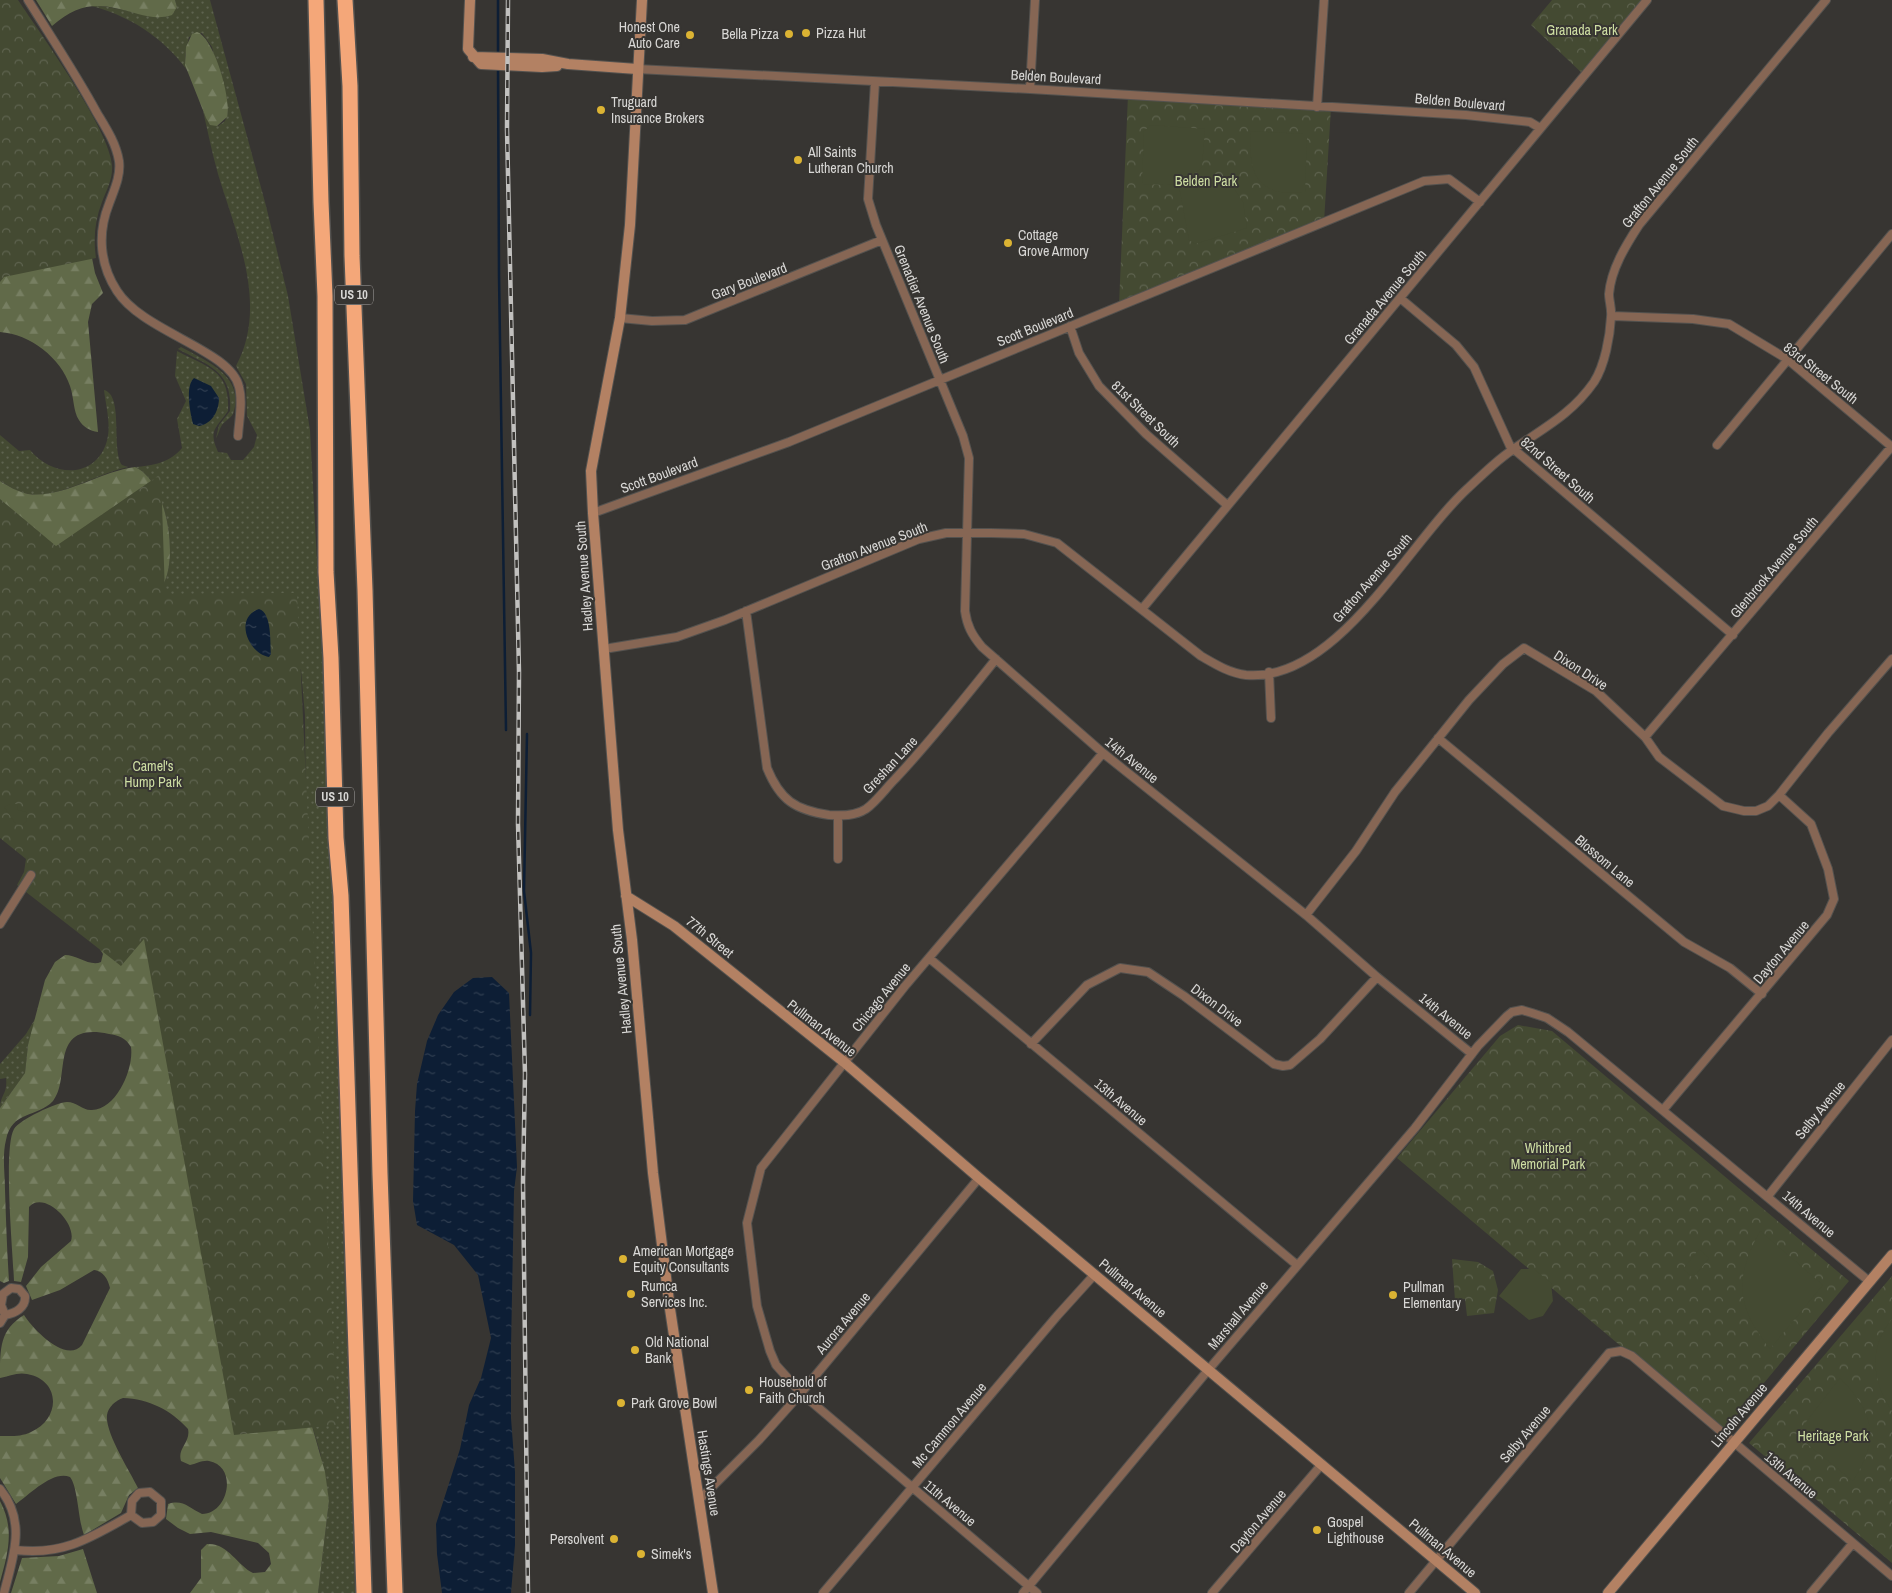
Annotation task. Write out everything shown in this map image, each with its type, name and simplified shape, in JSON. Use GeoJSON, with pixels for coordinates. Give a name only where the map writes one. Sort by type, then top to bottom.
{"type":"FeatureCollection","features":[{"type":"Feature","properties":{"kind":"highway","name":"US 10"},"geometry":{"type":"LineString","coordinates":[[316,0],[320,202],[325,296],[326,572],[332,658],[336,838],[341,896],[364,1593]]}},
{"type":"Feature","properties":{"kind":"highway","name":"US 10"},"geometry":{"type":"LineString","coordinates":[[345,0],[350,86],[352,256],[365,590],[380,1174],[395,1593]]}},
{"type":"Feature","properties":{"kind":"street"},"geometry":{"type":"LineString","coordinates":[[28,0],[86,93],[116,149],[119,162],[118,176],[101,233],[104,261],[112,283],[124,302],[137,314],[218,360],[232,373],[240,392],[238,436]]}},
{"type":"Feature","properties":{"kind":"street","name":"Belden Boulevard"},"geometry":{"type":"LineString","coordinates":[[470,0],[468,49],[481,64],[542,67],[568,64],[1466,115],[1530,122],[1540,128]]}},
{"type":"Feature","properties":{"kind":"street","name":"Hadley Avenue South"},"geometry":{"type":"LineString","coordinates":[[642,0],[630,225],[620,318],[592,471],[593,512],[618,830],[651,1150]]}},
{"type":"Feature","properties":{"kind":"street"},"geometry":{"type":"LineString","coordinates":[[1030,89],[1035,0]]}},
{"type":"Feature","properties":{"kind":"street"},"geometry":{"type":"LineString","coordinates":[[1317,107],[1324,0]]}},
{"type":"Feature","properties":{"kind":"street","name":"Granada Avenue South"},"geometry":{"type":"LineString","coordinates":[[1142,609],[1647,0]]}},
{"type":"Feature","properties":{"kind":"street","name":"Grafton Avenue South"},"geometry":{"type":"LineString","coordinates":[[604,649],[677,637],[746,611],[919,539],[946,533],[968,533],[1024,534],[1057,543],[1200,656],[1226,670],[1246,675],[1269,672],[1288,667],[1319,653],[1366,607],[1465,490],[1514,450],[1567,413],[1594,381],[1607,343],[1612,316],[1609,294],[1615,269],[1639,225],[1826,0]]}},
{"type":"Feature","properties":{"kind":"street","name":"Grenadier Avenue South"},"geometry":{"type":"LineString","coordinates":[[876,82],[868,199],[882,240],[964,436],[969,458],[965,611],[968,627],[982,647],[996,660]]}},
{"type":"Feature","properties":{"kind":"street","name":"Scott Boulevard"},"geometry":{"type":"LineString","coordinates":[[593,512],[789,442],[1424,180],[1449,179],[1480,202]]}},
{"type":"Feature","properties":{"kind":"street"},"geometry":{"type":"LineString","coordinates":[[1717,445],[1892,234]]}},
{"type":"Feature","properties":{"kind":"street","name":"Gary Boulevard"},"geometry":{"type":"LineString","coordinates":[[620,318],[652,321],[684,320],[882,240]]}},
{"type":"Feature","properties":{"kind":"street","name":"82nd Street South"},"geometry":{"type":"LineString","coordinates":[[1400,298],[1456,345],[1474,367],[1496,411],[1504,435],[1514,450],[1734,634]]}},
{"type":"Feature","properties":{"kind":"street","name":"83rd Street South"},"geometry":{"type":"LineString","coordinates":[[1612,316],[1693,319],[1729,324],[1787,359],[1892,446]]}},
{"type":"Feature","properties":{"kind":"street","name":"81st Street South"},"geometry":{"type":"LineString","coordinates":[[1070,326],[1079,353],[1099,386],[1146,434],[1227,505]]}},
{"type":"Feature","properties":{"kind":"street","name":"Glenbrook Avenue South"},"geometry":{"type":"LineString","coordinates":[[1645,737],[1892,446]]}},
{"type":"Feature","properties":{"kind":"street","name":"Greshan Lane"},"geometry":{"type":"LineString","coordinates":[[746,611],[767,768],[774,787],[798,808],[810,812],[838,816],[854,814],[866,808],[921,752],[996,660]]}},
{"type":"Feature","properties":{"kind":"street","name":"Dixon Drive"},"geometry":{"type":"LineString","coordinates":[[1306,916],[1356,851],[1395,792],[1438,738],[1469,700],[1503,664],[1524,648],[1596,692],[1645,737],[1659,757],[1723,806],[1744,811],[1756,811],[1768,806],[1779,795],[1828,733],[1892,659]]}},
{"type":"Feature","properties":{"kind":"street","name":"14th Avenue"},"geometry":{"type":"LineString","coordinates":[[996,660],[1103,754],[1306,916],[1376,977],[1472,1054],[1512,1012],[1522,1010],[1547,1018],[1568,1032],[1870,1282]]}},
{"type":"Feature","properties":{"kind":"street"},"geometry":{"type":"LineString","coordinates":[[1269,672],[1271,718]]}},
{"type":"Feature","properties":{"kind":"street","name":"Blossom Lane"},"geometry":{"type":"LineString","coordinates":[[1438,738],[1684,942],[1730,968],[1762,994]]}},
{"type":"Feature","properties":{"kind":"street","name":"Chicago Avenue"},"geometry":{"type":"LineString","coordinates":[[801,1394],[776,1365],[757,1306],[747,1223],[761,1168],[929,958],[1103,754]]}},
{"type":"Feature","properties":{"kind":"street","name":"Dayton Avenue"},"geometry":{"type":"LineString","coordinates":[[1663,1110],[1827,915],[1834,899],[1828,869],[1811,824],[1779,795]]}},
{"type":"Feature","properties":{"kind":"street"},"geometry":{"type":"LineString","coordinates":[[838,816],[838,859]]}},
{"type":"Feature","properties":{"kind":"street"},"geometry":{"type":"LineString","coordinates":[[0,924],[31,875]]}},
{"type":"Feature","properties":{"kind":"street","name":"77th Street"},"geometry":{"type":"LineString","coordinates":[[626,896],[674,926],[772,1005]]}},
{"type":"Feature","properties":{"kind":"street","name":"13th Avenue"},"geometry":{"type":"LineString","coordinates":[[929,958],[1297,1265]]}},
{"type":"Feature","properties":{"kind":"street","name":"Dixon Drive"},"geometry":{"type":"LineString","coordinates":[[1031,1044],[1087,985],[1120,968],[1148,972],[1184,996],[1274,1064],[1290,1065],[1320,1039],[1376,977]]}},
{"type":"Feature","properties":{"kind":"street","name":"Pullman Avenue"},"geometry":{"type":"LineString","coordinates":[[772,1005],[844,1062],[979,1178],[1475,1593]]}},
{"type":"Feature","properties":{"kind":"street","name":"Selby Avenue"},"geometry":{"type":"LineString","coordinates":[[1768,1196],[1892,1040]]}},
{"type":"Feature","properties":{"kind":"street","name":"Marshall Avenue"},"geometry":{"type":"LineString","coordinates":[[1023,1593],[1209,1369],[1415,1128],[1472,1054]]}},
{"type":"Feature","properties":{"kind":"street","name":"Hastings Avenue"},"geometry":{"type":"LineString","coordinates":[[651,1150],[670,1309],[713,1593]]}},
{"type":"Feature","properties":{"kind":"street","name":"Aurora Avenue"},"geometry":{"type":"LineString","coordinates":[[699,1500],[801,1394],[979,1178]]}},
{"type":"Feature","properties":{"kind":"street","name":"Lincoln Avenue"},"geometry":{"type":"LineString","coordinates":[[1608,1593],[1892,1255]]}},
{"type":"Feature","properties":{"kind":"street","name":"Mc Cammon Avenue"},"geometry":{"type":"LineString","coordinates":[[824,1593],[1057,1316],[1095,1274]]}},
{"type":"Feature","properties":{"kind":"street"},"geometry":{"type":"LineString","coordinates":[[0,1323],[5,1315]]}},
{"type":"Feature","properties":{"kind":"street","name":"Selby Avenue"},"geometry":{"type":"LineString","coordinates":[[1409,1593],[1609,1353],[1621,1351],[1632,1356],[1674,1392]]}},
{"type":"Feature","properties":{"kind":"street","name":"13th Avenue"},"geometry":{"type":"LineString","coordinates":[[1674,1392],[1892,1576]]}},
{"type":"Feature","properties":{"kind":"street","name":"11th Avenue"},"geometry":{"type":"LineString","coordinates":[[801,1394],[1037,1593]]}},
{"type":"Feature","properties":{"kind":"street","name":"Dayton Avenue"},"geometry":{"type":"LineString","coordinates":[[1212,1593],[1322,1464]]}},
{"type":"Feature","properties":{"kind":"street"},"geometry":{"type":"LineString","coordinates":[[0,1489],[16,1521],[16,1550],[4,1593]]}},
{"type":"Feature","properties":{"kind":"street"},"geometry":{"type":"LineString","coordinates":[[150,1492],[161,1501],[161,1515],[153,1522],[142,1523],[132,1514],[132,1500],[139,1493],[150,1492]]}},
{"type":"Feature","properties":{"kind":"street"},"geometry":{"type":"LineString","coordinates":[[16,1550],[47,1551],[68,1547],[88,1539],[132,1514]]}},
{"type":"Feature","properties":{"kind":"street"},"geometry":{"type":"LineString","coordinates":[[1811,1593],[1853,1543]]}},
{"type":"Feature","properties":{"kind":"green space"},"geometry":{"type":"Polygon","coordinates":[[[0,0],[94,209],[91,253],[95,273],[103,293],[92,304],[88,322],[98,432],[87,428],[79,420],[66,376],[52,357],[43,349],[22,337],[0,332],[0,0]]]}},
{"type":"Feature","properties":{"kind":"green space"},"geometry":{"type":"Polygon","coordinates":[[[0,0],[18,0],[57,57],[100,129],[108,149],[112,170],[111,179],[96,223],[96,258],[4,277],[0,282],[0,0]]]}},
{"type":"Feature","properties":{"kind":"green space"},"geometry":{"type":"Polygon","coordinates":[[[36,0],[175,0],[177,7],[172,15],[159,17],[102,6],[92,6],[73,12],[52,26],[36,0]]]}},
{"type":"Feature","properties":{"kind":"green space"},"geometry":{"type":"Polygon","coordinates":[[[175,0],[210,0],[266,206],[288,296],[310,430],[328,768],[355,1593],[318,1593],[329,1501],[320,1452],[310,1419],[305,715],[301,670],[299,667],[19,740],[164,583],[170,555],[167,520],[155,487],[146,475],[135,467],[148,466],[167,460],[182,448],[177,419],[186,401],[175,376],[177,351],[215,372],[221,378],[225,387],[228,397],[228,411],[217,426],[214,434],[218,452],[227,453],[231,460],[243,460],[254,447],[257,435],[247,416],[246,384],[236,366],[245,343],[250,319],[250,294],[246,270],[216,166],[203,111],[209,123],[218,126],[225,121],[228,112],[212,47],[202,33],[189,37],[185,56],[187,70],[167,47],[143,28],[103,9],[88,5],[164,17],[177,7],[175,0]]]}},
{"type":"Feature","properties":{"kind":"green space","name":"Granada Park"},"geometry":{"type":"Polygon","coordinates":[[[1552,0],[1647,0],[1584,75],[1531,25],[1552,0]]]}},
{"type":"Feature","properties":{"kind":"green space"},"geometry":{"type":"Polygon","coordinates":[[[197,32],[210,45],[220,70],[227,98],[227,117],[217,126],[210,125],[206,118],[185,65],[186,47],[192,34],[197,32]]]}},
{"type":"Feature","properties":{"kind":"green space","name":"Belden Park"},"geometry":{"type":"Polygon","coordinates":[[[1128,95],[1331,108],[1324,222],[1119,305],[1128,95]]]}},
{"type":"Feature","properties":{"kind":"green space"},"geometry":{"type":"Polygon","coordinates":[[[1151,125],[1205,129],[1202,167],[1187,179],[1174,184],[1142,184],[1144,131],[1151,125]]]}},
{"type":"Feature","properties":{"kind":"green space"},"geometry":{"type":"Polygon","coordinates":[[[1251,131],[1303,134],[1307,138],[1305,193],[1276,191],[1259,180],[1252,165],[1251,131]]]}},
{"type":"Feature","properties":{"kind":"green space"},"geometry":{"type":"Polygon","coordinates":[[[1213,180],[1231,184],[1243,202],[1247,228],[1195,244],[1189,240],[1179,186],[1213,180]]]}},
{"type":"Feature","properties":{"kind":"green space"},"geometry":{"type":"Polygon","coordinates":[[[181,347],[212,364],[229,380],[234,389],[236,401],[233,414],[222,425],[216,438],[219,425],[230,411],[230,398],[227,387],[217,371],[178,349],[181,347]]]}},
{"type":"Feature","properties":{"kind":"green space"},"geometry":{"type":"Polygon","coordinates":[[[104,390],[110,394],[114,402],[119,457],[122,465],[128,467],[49,494],[36,495],[24,493],[0,481],[0,435],[19,451],[30,450],[39,459],[60,469],[82,469],[92,464],[100,456],[108,437],[108,417],[104,390]]]}},
{"type":"Feature","properties":{"kind":"green space"},"geometry":{"type":"Polygon","coordinates":[[[135,467],[146,475],[155,487],[167,520],[170,555],[164,583],[0,754],[0,481],[24,493],[41,494],[68,489],[135,467]]]}},
{"type":"Feature","properties":{"kind":"green space","name":"Camel's Hump Park"},"geometry":{"type":"Polygon","coordinates":[[[161,474],[165,594],[297,593],[337,1425],[234,1435],[144,939],[121,966],[17,885],[24,872],[26,859],[0,838],[0,499],[56,546],[161,474]]]}},
{"type":"Feature","properties":{"kind":"green space"},"geometry":{"type":"Polygon","coordinates":[[[10,804],[17,804],[18,810],[26,812],[27,820],[23,825],[16,824],[4,807],[10,804]]]}},
{"type":"Feature","properties":{"kind":"green space"},"geometry":{"type":"Polygon","coordinates":[[[141,903],[310,1419],[325,1472],[329,1501],[318,1593],[190,1593],[201,1578],[201,1550],[207,1544],[214,1544],[226,1550],[253,1573],[265,1572],[271,1564],[269,1553],[258,1543],[211,1532],[190,1534],[166,1519],[168,1504],[173,1503],[182,1503],[202,1514],[211,1512],[224,1499],[227,1480],[224,1471],[218,1465],[209,1461],[190,1465],[181,1461],[180,1456],[188,1438],[188,1429],[167,1411],[151,1403],[123,1398],[115,1402],[109,1409],[107,1423],[110,1432],[138,1488],[129,1495],[121,1513],[84,1535],[75,1488],[70,1477],[56,1477],[49,1480],[16,1504],[0,1478],[0,1436],[23,1435],[41,1426],[52,1410],[53,1400],[46,1384],[38,1378],[27,1374],[14,1374],[0,1378],[1,1348],[6,1333],[24,1315],[42,1336],[50,1342],[59,1348],[75,1350],[82,1345],[110,1288],[105,1276],[94,1270],[60,1290],[32,1300],[26,1286],[41,1267],[71,1241],[72,1234],[69,1226],[58,1211],[43,1203],[35,1203],[29,1207],[28,1257],[21,1282],[14,1281],[9,1157],[14,1129],[30,1117],[62,1103],[71,1102],[92,1110],[101,1108],[109,1103],[127,1076],[130,1066],[131,1047],[124,1039],[112,1034],[90,1032],[77,1036],[69,1044],[65,1054],[58,1091],[53,1101],[40,1110],[19,1119],[9,1130],[4,1159],[9,1281],[4,1283],[0,1281],[0,1108],[25,1073],[28,1045],[45,980],[55,962],[65,955],[92,963],[101,962],[103,954],[87,929],[141,903]]]}},
{"type":"Feature","properties":{"kind":"green space"},"geometry":{"type":"Polygon","coordinates":[[[38,1014],[28,1045],[25,1073],[0,1108],[5,1091],[6,1078],[0,1079],[0,1064],[26,1034],[38,1014]]]}},
{"type":"Feature","properties":{"kind":"green space","name":"Whitbred Memorial Park"},"geometry":{"type":"Polygon","coordinates":[[[1518,1025],[1552,1031],[1849,1281],[1723,1432],[1397,1158],[1500,1036],[1518,1025]]]}},
{"type":"Feature","properties":{"kind":"green space"},"geometry":{"type":"Polygon","coordinates":[[[1760,1231],[1823,1285],[1770,1349],[1750,1319],[1742,1292],[1746,1264],[1760,1231]]]}},
{"type":"Feature","properties":{"kind":"green space"},"geometry":{"type":"Polygon","coordinates":[[[1699,1249],[1709,1258],[1693,1278],[1683,1269],[1699,1249]]]}},
{"type":"Feature","properties":{"kind":"green space"},"geometry":{"type":"Polygon","coordinates":[[[1452,1259],[1478,1262],[1493,1271],[1498,1290],[1494,1313],[1467,1316],[1465,1299],[1455,1300],[1452,1259]]]}},
{"type":"Feature","properties":{"kind":"green space"},"geometry":{"type":"Polygon","coordinates":[[[1521,1269],[1534,1269],[1551,1283],[1553,1301],[1543,1316],[1529,1320],[1499,1296],[1521,1269]]]}},
{"type":"Feature","properties":{"kind":"green space","name":"Heritage Park"},"geometry":{"type":"Polygon","coordinates":[[[1892,1276],[1892,1563],[1749,1443],[1892,1276]]]}},
{"type":"Feature","properties":{"kind":"green space"},"geometry":{"type":"Polygon","coordinates":[[[1892,1319],[1892,1411],[1880,1388],[1877,1377],[1876,1353],[1884,1330],[1892,1319]]]}},
{"type":"Feature","properties":{"kind":"green space"},"geometry":{"type":"Polygon","coordinates":[[[1840,1378],[1861,1404],[1870,1427],[1867,1452],[1862,1466],[1853,1481],[1796,1435],[1840,1378]]]}},
{"type":"Feature","properties":{"kind":"green space"},"geometry":{"type":"Polygon","coordinates":[[[0,1501],[5,1511],[9,1541],[0,1582],[0,1501]]]}},
{"type":"Feature","properties":{"kind":"green space"},"geometry":{"type":"Polygon","coordinates":[[[83,1549],[97,1593],[11,1593],[22,1558],[59,1556],[83,1549]]]}},
{"type":"Feature","properties":{"kind":"water"},"geometry":{"type":"Polygon","coordinates":[[[194,378],[211,386],[219,398],[218,408],[214,416],[208,423],[199,426],[193,424],[190,406],[189,393],[191,382],[194,378]]]}},
{"type":"Feature","properties":{"kind":"water"},"geometry":{"type":"Polygon","coordinates":[[[259,609],[266,616],[268,622],[271,654],[269,657],[255,650],[250,643],[245,627],[251,614],[259,609]]]}},
{"type":"Feature","properties":{"kind":"water"},"geometry":{"type":"Polygon","coordinates":[[[492,977],[509,993],[517,1167],[514,1191],[511,1348],[515,1545],[511,1593],[442,1593],[437,1554],[436,1524],[460,1449],[469,1405],[481,1378],[491,1338],[478,1275],[454,1245],[417,1225],[413,1201],[417,1084],[427,1041],[438,1015],[454,992],[473,978],[492,977]]]}},
{"type":"Feature","properties":{"kind":"waterway"},"geometry":{"type":"LineString","coordinates":[[498,0],[498,56]]}},
{"type":"Feature","properties":{"kind":"waterway"},"geometry":{"type":"LineString","coordinates":[[498,66],[499,276],[506,730]]}},
{"type":"Feature","properties":{"kind":"waterway"},"geometry":{"type":"LineString","coordinates":[[527,734],[524,891],[531,953],[530,1015]]}},
{"type":"Feature","properties":{"kind":"railway"},"geometry":{"type":"LineString","coordinates":[[508,0],[507,129],[519,672],[518,824],[525,1074],[523,1182],[528,1593]]}},
{"type":"Feature","properties":{"kind":"place","name":"Pizza Hut"},"geometry":{"type":"Point","coordinates":[806,33]}},
{"type":"Feature","properties":{"kind":"place","name":"Bella Pizza"},"geometry":{"type":"Point","coordinates":[789,34]}},
{"type":"Feature","properties":{"kind":"place","name":"Honest One Auto Care"},"geometry":{"type":"Point","coordinates":[690,35]}},
{"type":"Feature","properties":{"kind":"place","name":"Truguard Insurance Brokers"},"geometry":{"type":"Point","coordinates":[601,110]}},
{"type":"Feature","properties":{"kind":"place","name":"All Saints Lutheran Church"},"geometry":{"type":"Point","coordinates":[798,160]}},
{"type":"Feature","properties":{"kind":"place","name":"Cottage Grove Armory"},"geometry":{"type":"Point","coordinates":[1008,243]}},
{"type":"Feature","properties":{"kind":"place","name":"American Mortgage Equity Consultants"},"geometry":{"type":"Point","coordinates":[623,1259]}},
{"type":"Feature","properties":{"kind":"place","name":"Rumca Services Inc."},"geometry":{"type":"Point","coordinates":[631,1294]}},
{"type":"Feature","properties":{"kind":"place","name":"Pullman Elementary"},"geometry":{"type":"Point","coordinates":[1393,1295]}},
{"type":"Feature","properties":{"kind":"place","name":"Old National Bank"},"geometry":{"type":"Point","coordinates":[635,1350]}},
{"type":"Feature","properties":{"kind":"place","name":"Household of Faith Church"},"geometry":{"type":"Point","coordinates":[749,1390]}},
{"type":"Feature","properties":{"kind":"place","name":"Park Grove Bowl"},"geometry":{"type":"Point","coordinates":[621,1403]}},
{"type":"Feature","properties":{"kind":"place","name":"Gospel Lighthouse"},"geometry":{"type":"Point","coordinates":[1317,1530]}},
{"type":"Feature","properties":{"kind":"place","name":"Persolvent"},"geometry":{"type":"Point","coordinates":[614,1539]}},
{"type":"Feature","properties":{"kind":"place","name":"Simek's"},"geometry":{"type":"Point","coordinates":[641,1554]}}]}
